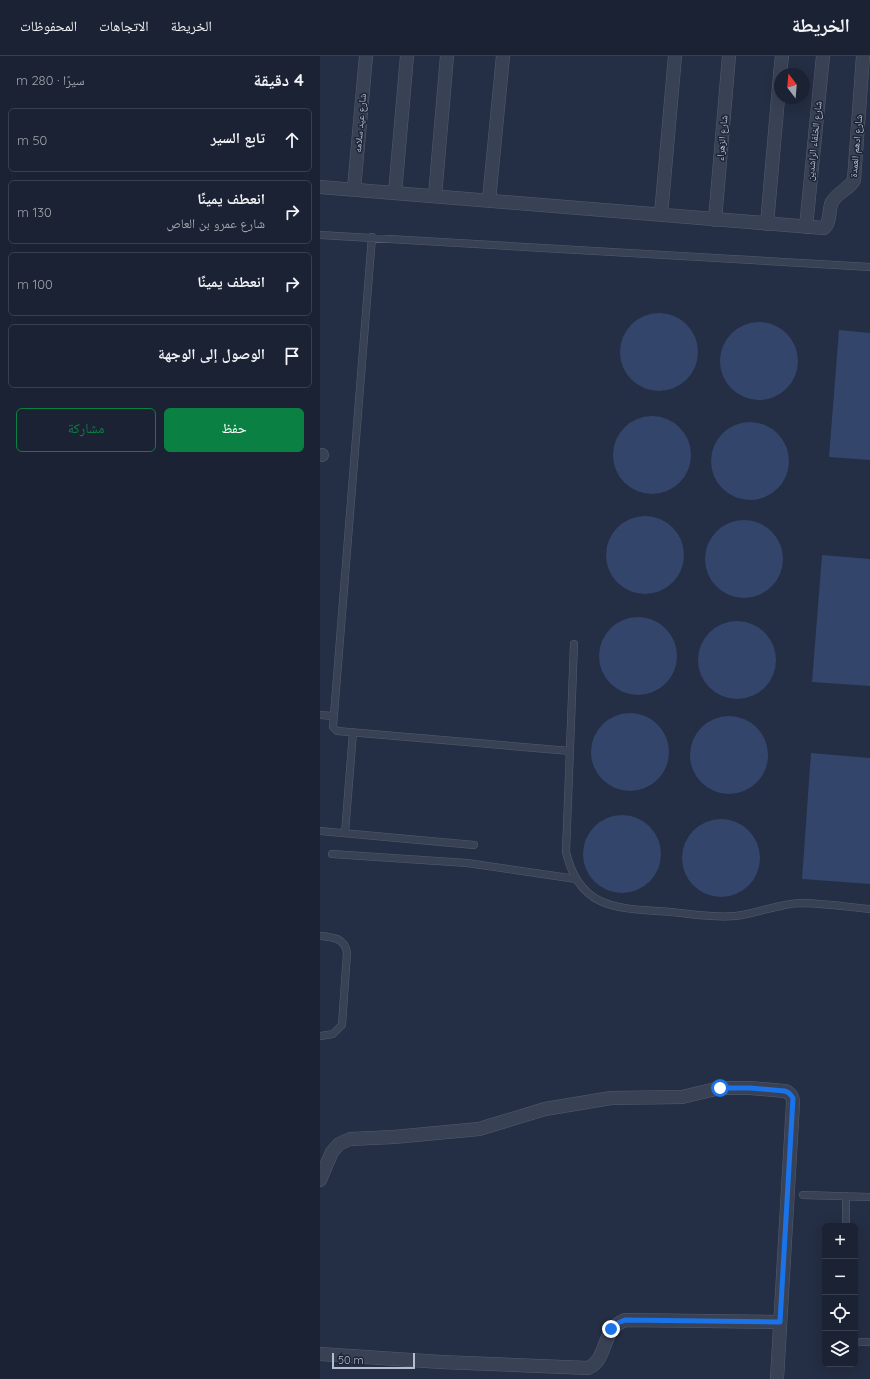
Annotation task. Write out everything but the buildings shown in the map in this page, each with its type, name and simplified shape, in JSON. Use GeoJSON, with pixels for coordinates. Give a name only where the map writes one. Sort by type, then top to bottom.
{"type":"FeatureCollection","features":[{"type":"Feature","properties":{"kind":"street","name":"شارع عيد سلامه"},"geometry":{"type":"LineString","coordinates":[[354,189],[366,56]]}},
{"type":"Feature","properties":{"kind":"street"},"geometry":{"type":"LineString","coordinates":[[395,193],[407,56]]}},
{"type":"Feature","properties":{"kind":"street"},"geometry":{"type":"LineString","coordinates":[[435,196],[446,56]]}},
{"type":"Feature","properties":{"kind":"street"},"geometry":{"type":"LineString","coordinates":[[489,200],[503,56]]}},
{"type":"Feature","properties":{"kind":"street"},"geometry":{"type":"LineString","coordinates":[[661,214],[675,56]]}},
{"type":"Feature","properties":{"kind":"street","name":"شارع الزهراء"},"geometry":{"type":"LineString","coordinates":[[715,220],[729,56]]}},
{"type":"Feature","properties":{"kind":"street"},"geometry":{"type":"LineString","coordinates":[[781,68],[782,56]]}},
{"type":"Feature","properties":{"kind":"street","name":"شارع الخلفاء الراشدين"},"geometry":{"type":"LineString","coordinates":[[806,227],[823,56]]}},
{"type":"Feature","properties":{"kind":"street","name":"شارع ادهم العمدة"},"geometry":{"type":"LineString","coordinates":[[806,227],[826,227],[832,202],[842,191],[851,185],[854,180],[863,56]]}},
{"type":"Feature","properties":{"kind":"street"},"geometry":{"type":"LineString","coordinates":[[767,224],[777,104]]}},
{"type":"Feature","properties":{"kind":"street"},"geometry":{"type":"LineString","coordinates":[[320,187],[806,227]]}},
{"type":"Feature","properties":{"kind":"street"},"geometry":{"type":"LineString","coordinates":[[320,1180],[332,1152],[339,1144],[350,1139],[394,1137],[479,1129],[545,1109],[611,1098],[682,1097],[720,1088],[750,1088],[785,1091],[793,1098],[793,1102],[777,1379]]}},
{"type":"Feature","properties":{"kind":"street"},"geometry":{"type":"LineString","coordinates":[[320,1354],[588,1368],[594,1366],[599,1359],[611,1329],[618,1323],[625,1320],[780,1322]]}},
{"type":"Feature","properties":{"kind":"lane"},"geometry":{"type":"LineString","coordinates":[[320,235],[870,267]]}},
{"type":"Feature","properties":{"kind":"lane"},"geometry":{"type":"LineString","coordinates":[[372,237],[332,725],[335,730],[353,732],[570,751]]}},
{"type":"Feature","properties":{"kind":"lane"},"geometry":{"type":"LineString","coordinates":[[574,644],[566,852],[576,879],[592,896],[614,907],[727,917],[746,914],[770,907],[800,903],[870,909]]}},
{"type":"Feature","properties":{"kind":"lane"},"geometry":{"type":"LineString","coordinates":[[320,715],[333,716]]}},
{"type":"Feature","properties":{"kind":"lane"},"geometry":{"type":"LineString","coordinates":[[345,833],[353,732]]}},
{"type":"Feature","properties":{"kind":"lane"},"geometry":{"type":"LineString","coordinates":[[320,831],[474,844]]}},
{"type":"Feature","properties":{"kind":"lane"},"geometry":{"type":"LineString","coordinates":[[332,854],[467,863],[576,879]]}},
{"type":"Feature","properties":{"kind":"lane"},"geometry":{"type":"LineString","coordinates":[[320,936],[339,939],[345,945],[347,953],[342,1025],[333,1034],[320,1036]]}},
{"type":"Feature","properties":{"kind":"lane"},"geometry":{"type":"LineString","coordinates":[[803,1195],[870,1197]]}},
{"type":"Feature","properties":{"kind":"lane"},"geometry":{"type":"LineString","coordinates":[[846,1196],[846,1223]]}},
{"type":"Feature","properties":{"kind":"lane"},"geometry":{"type":"LineString","coordinates":[[861,1342],[870,1342]]}},
{"type":"Feature","properties":{"kind":"water"},"geometry":{"type":"Polygon","coordinates":[[[659,313],[674,316],[686,325],[695,337],[698,352],[695,367],[686,379],[674,388],[659,391],[644,388],[632,379],[623,367],[620,352],[623,337],[632,325],[644,316],[659,313]]]}},
{"type":"Feature","properties":{"kind":"water"},"geometry":{"type":"Polygon","coordinates":[[[759,322],[774,325],[786,334],[795,346],[798,361],[795,376],[786,388],[774,397],[759,400],[744,397],[732,388],[723,376],[720,361],[723,346],[732,334],[744,325],[759,322]]]}},
{"type":"Feature","properties":{"kind":"water"},"geometry":{"type":"Polygon","coordinates":[[[839,330],[870,333],[870,460],[829,457],[839,330]]]}},
{"type":"Feature","properties":{"kind":"water"},"geometry":{"type":"Polygon","coordinates":[[[652,416],[667,419],[679,428],[688,440],[691,455],[688,470],[679,482],[667,491],[652,494],[637,491],[625,482],[616,470],[613,455],[616,440],[625,428],[637,419],[652,416]]]}},
{"type":"Feature","properties":{"kind":"water"},"geometry":{"type":"Polygon","coordinates":[[[750,422],[765,425],[777,434],[786,446],[789,461],[786,476],[777,488],[765,497],[750,500],[735,497],[723,488],[714,476],[711,461],[714,446],[723,434],[735,425],[750,422]]]}},
{"type":"Feature","properties":{"kind":"water"},"geometry":{"type":"Polygon","coordinates":[[[645,516],[660,519],[672,528],[681,540],[684,555],[681,570],[672,582],[660,591],[645,594],[630,591],[618,582],[609,570],[606,555],[609,540],[618,528],[630,519],[645,516]]]}},
{"type":"Feature","properties":{"kind":"water"},"geometry":{"type":"Polygon","coordinates":[[[744,520],[759,523],[771,532],[780,544],[783,559],[780,574],[771,586],[759,595],[744,598],[729,595],[717,586],[708,574],[705,559],[708,544],[717,532],[729,523],[744,520]]]}},
{"type":"Feature","properties":{"kind":"water"},"geometry":{"type":"Polygon","coordinates":[[[822,555],[870,559],[870,686],[812,682],[822,555]]]}},
{"type":"Feature","properties":{"kind":"water"},"geometry":{"type":"Polygon","coordinates":[[[638,617],[653,620],[665,629],[674,641],[677,656],[674,671],[665,683],[653,692],[638,695],[623,692],[611,683],[602,671],[599,656],[602,641],[611,629],[623,620],[638,617]]]}},
{"type":"Feature","properties":{"kind":"water"},"geometry":{"type":"Polygon","coordinates":[[[737,621],[752,624],[764,633],[773,645],[776,660],[773,675],[764,687],[752,696],[737,699],[722,696],[710,687],[701,675],[698,660],[701,645],[710,633],[722,624],[737,621]]]}},
{"type":"Feature","properties":{"kind":"water"},"geometry":{"type":"Polygon","coordinates":[[[630,713],[645,716],[657,725],[666,737],[669,752],[666,767],[657,779],[645,788],[630,791],[615,788],[603,779],[594,767],[591,752],[594,737],[603,725],[615,716],[630,713]]]}},
{"type":"Feature","properties":{"kind":"water"},"geometry":{"type":"Polygon","coordinates":[[[729,716],[744,719],[756,728],[765,740],[768,755],[765,770],[756,782],[744,791],[729,794],[714,791],[702,782],[693,770],[690,755],[693,740],[702,728],[714,719],[729,716]]]}},
{"type":"Feature","properties":{"kind":"water"},"geometry":{"type":"Polygon","coordinates":[[[811,753],[870,758],[870,884],[802,879],[811,753]]]}},
{"type":"Feature","properties":{"kind":"water"},"geometry":{"type":"Polygon","coordinates":[[[622,815],[637,818],[649,827],[658,839],[661,854],[658,869],[649,881],[637,890],[622,893],[607,890],[595,881],[586,869],[583,854],[586,839],[595,827],[607,818],[622,815]]]}},
{"type":"Feature","properties":{"kind":"water"},"geometry":{"type":"Polygon","coordinates":[[[721,819],[736,822],[748,831],[757,843],[760,858],[757,873],[748,885],[736,894],[721,897],[706,894],[694,885],[685,873],[682,858],[685,843],[694,831],[706,822],[721,819]]]}},
{"type":"Feature","properties":{"kind":"route"},"geometry":{"type":"LineString","coordinates":[[611,1329],[618,1323],[625,1320],[780,1322],[793,1098],[785,1091],[750,1088],[720,1088]]}}]}
